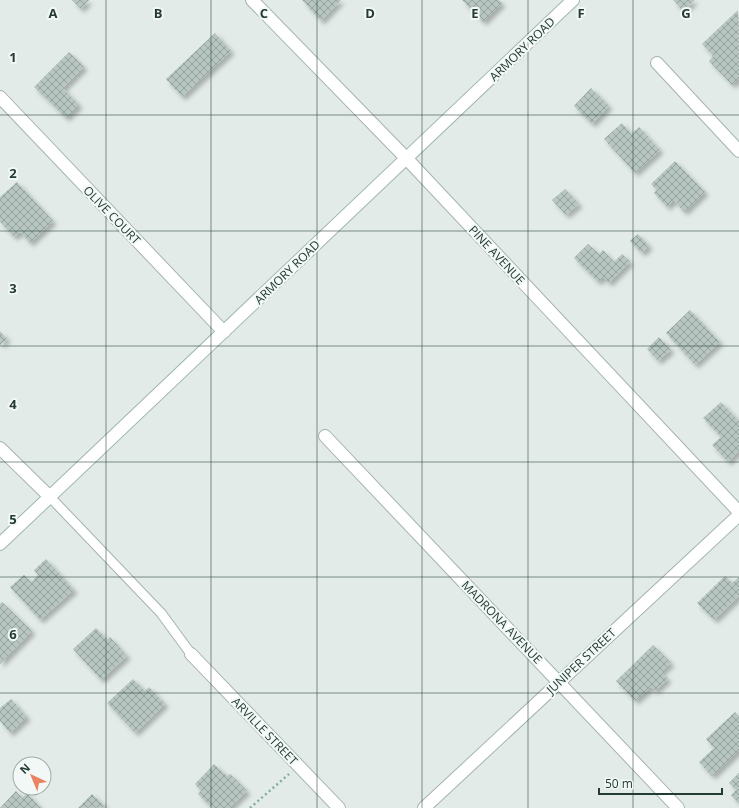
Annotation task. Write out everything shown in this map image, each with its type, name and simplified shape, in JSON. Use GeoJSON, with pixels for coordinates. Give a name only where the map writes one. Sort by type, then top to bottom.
{"type":"FeatureCollection","features":[{"type":"Feature","properties":{"kind":"street","name":"PINE AVENUE"},"geometry":{"type":"LineString","coordinates":[[252,0],[406,159],[739,513]]}},
{"type":"Feature","properties":{"kind":"street","name":"ARMORY ROAD"},"geometry":{"type":"LineString","coordinates":[[0,544],[573,0]]}},
{"type":"Feature","properties":{"kind":"street"},"geometry":{"type":"LineString","coordinates":[[657,63],[739,151]]}},
{"type":"Feature","properties":{"kind":"street","name":"OLIVE COURT"},"geometry":{"type":"LineString","coordinates":[[0,97],[224,332]]}},
{"type":"Feature","properties":{"kind":"street","name":"MADRONA AVENUE"},"geometry":{"type":"LineString","coordinates":[[325,436],[678,808]]}},
{"type":"Feature","properties":{"kind":"street"},"geometry":{"type":"LineString","coordinates":[[0,448],[50,497]]}},
{"type":"Feature","properties":{"kind":"street","name":"JUNIPER STREET"},"geometry":{"type":"LineString","coordinates":[[424,808],[739,513]]}},
{"type":"Feature","properties":{"kind":"street","name":"ARVILLE STREET"},"geometry":{"type":"LineString","coordinates":[[191,654],[339,808]]}},
{"type":"Feature","properties":{"kind":"lane"},"geometry":{"type":"LineString","coordinates":[[50,497],[161,613],[191,654]]}},
{"type":"Feature","properties":{"kind":"path"},"geometry":{"type":"LineString","coordinates":[[250,808],[299,766]]}},
{"type":"Feature","properties":{"kind":"building"},"geometry":{"type":"Polygon","coordinates":[[[72,0],[89,0],[81,9],[72,0]]]}},
{"type":"Feature","properties":{"kind":"building"},"geometry":{"type":"Polygon","coordinates":[[[302,0],[341,0],[321,21],[302,0]]]}},
{"type":"Feature","properties":{"kind":"building"},"geometry":{"type":"Polygon","coordinates":[[[462,0],[499,0],[502,3],[483,22],[462,0]]]}},
{"type":"Feature","properties":{"kind":"building"},"geometry":{"type":"Polygon","coordinates":[[[673,0],[695,0],[683,11],[673,0]]]}},
{"type":"Feature","properties":{"kind":"building"},"geometry":{"type":"Polygon","coordinates":[[[738,10],[739,78],[732,85],[709,61],[713,56],[702,44],[738,10]]]}},
{"type":"Feature","properties":{"kind":"building"},"geometry":{"type":"Polygon","coordinates":[[[215,33],[231,51],[182,97],[166,79],[215,33]]]}},
{"type":"Feature","properties":{"kind":"building"},"geometry":{"type":"Polygon","coordinates":[[[69,52],[84,67],[63,88],[79,105],[66,118],[34,87],[69,52]]]}},
{"type":"Feature","properties":{"kind":"building"},"geometry":{"type":"Polygon","coordinates":[[[591,88],[609,106],[592,124],[574,106],[591,88]]]}},
{"type":"Feature","properties":{"kind":"building"},"geometry":{"type":"Polygon","coordinates":[[[622,123],[631,134],[639,127],[660,150],[635,173],[604,139],[622,123]]]}},
{"type":"Feature","properties":{"kind":"building"},"geometry":{"type":"Polygon","coordinates":[[[675,161],[705,192],[684,212],[674,200],[667,207],[654,193],[657,190],[651,184],[675,161]]]}},
{"type":"Feature","properties":{"kind":"building"},"geometry":{"type":"Polygon","coordinates":[[[17,182],[53,221],[30,243],[20,232],[14,237],[0,222],[0,197],[17,182]]]}},
{"type":"Feature","properties":{"kind":"building"},"geometry":{"type":"Polygon","coordinates":[[[565,189],[579,204],[566,215],[552,200],[565,189]]]}},
{"type":"Feature","properties":{"kind":"building"},"geometry":{"type":"Polygon","coordinates":[[[638,234],[649,246],[642,253],[630,241],[638,234]]]}},
{"type":"Feature","properties":{"kind":"building"},"geometry":{"type":"Polygon","coordinates":[[[588,244],[599,254],[603,250],[614,262],[622,254],[630,262],[609,283],[603,277],[598,282],[574,258],[588,244]]]}},
{"type":"Feature","properties":{"kind":"building"},"geometry":{"type":"Polygon","coordinates":[[[690,310],[720,342],[695,365],[666,333],[690,310]]]}},
{"type":"Feature","properties":{"kind":"building"},"geometry":{"type":"Polygon","coordinates":[[[0,331],[7,339],[0,345],[0,331]]]}},
{"type":"Feature","properties":{"kind":"building"},"geometry":{"type":"Polygon","coordinates":[[[659,337],[671,350],[658,361],[647,349],[659,337]]]}},
{"type":"Feature","properties":{"kind":"building"},"geometry":{"type":"Polygon","coordinates":[[[721,402],[739,421],[739,451],[728,462],[712,445],[721,437],[703,418],[721,402]]]}},
{"type":"Feature","properties":{"kind":"building"},"geometry":{"type":"Polygon","coordinates":[[[46,559],[74,590],[40,620],[10,587],[24,575],[31,582],[38,575],[34,570],[46,559]]]}},
{"type":"Feature","properties":{"kind":"building"},"geometry":{"type":"Polygon","coordinates":[[[725,576],[732,583],[739,577],[739,596],[714,620],[697,603],[725,576]]]}},
{"type":"Feature","properties":{"kind":"building"},"geometry":{"type":"Polygon","coordinates":[[[2,602],[32,631],[0,664],[0,604],[2,602]]]}},
{"type":"Feature","properties":{"kind":"building"},"geometry":{"type":"Polygon","coordinates":[[[96,628],[107,640],[110,637],[127,656],[101,680],[73,649],[96,628]]]}},
{"type":"Feature","properties":{"kind":"building"},"geometry":{"type":"Polygon","coordinates":[[[653,645],[671,663],[661,672],[668,679],[655,691],[651,687],[635,701],[616,681],[653,645]]]}},
{"type":"Feature","properties":{"kind":"building"},"geometry":{"type":"Polygon","coordinates":[[[133,679],[145,691],[149,687],[165,704],[135,733],[107,703],[133,679]]]}},
{"type":"Feature","properties":{"kind":"building"},"geometry":{"type":"Polygon","coordinates":[[[11,699],[27,717],[10,733],[0,721],[0,708],[11,699]]]}},
{"type":"Feature","properties":{"kind":"building"},"geometry":{"type":"Polygon","coordinates":[[[735,712],[739,716],[739,750],[712,776],[699,762],[714,748],[706,739],[735,712]]]}},
{"type":"Feature","properties":{"kind":"building"},"geometry":{"type":"Polygon","coordinates":[[[214,764],[227,776],[230,774],[247,791],[229,808],[212,808],[198,794],[201,791],[195,784],[214,764]]]}},
{"type":"Feature","properties":{"kind":"building"},"geometry":{"type":"Polygon","coordinates":[[[739,773],[739,803],[731,795],[736,790],[729,783],[739,773]]]}},
{"type":"Feature","properties":{"kind":"building"},"geometry":{"type":"Polygon","coordinates":[[[92,794],[106,807],[78,808],[92,794]]]}},
{"type":"Feature","properties":{"kind":"building"},"geometry":{"type":"Polygon","coordinates":[[[12,795],[20,796],[22,798],[24,796],[30,796],[41,808],[0,808],[12,795]]]}}]}
